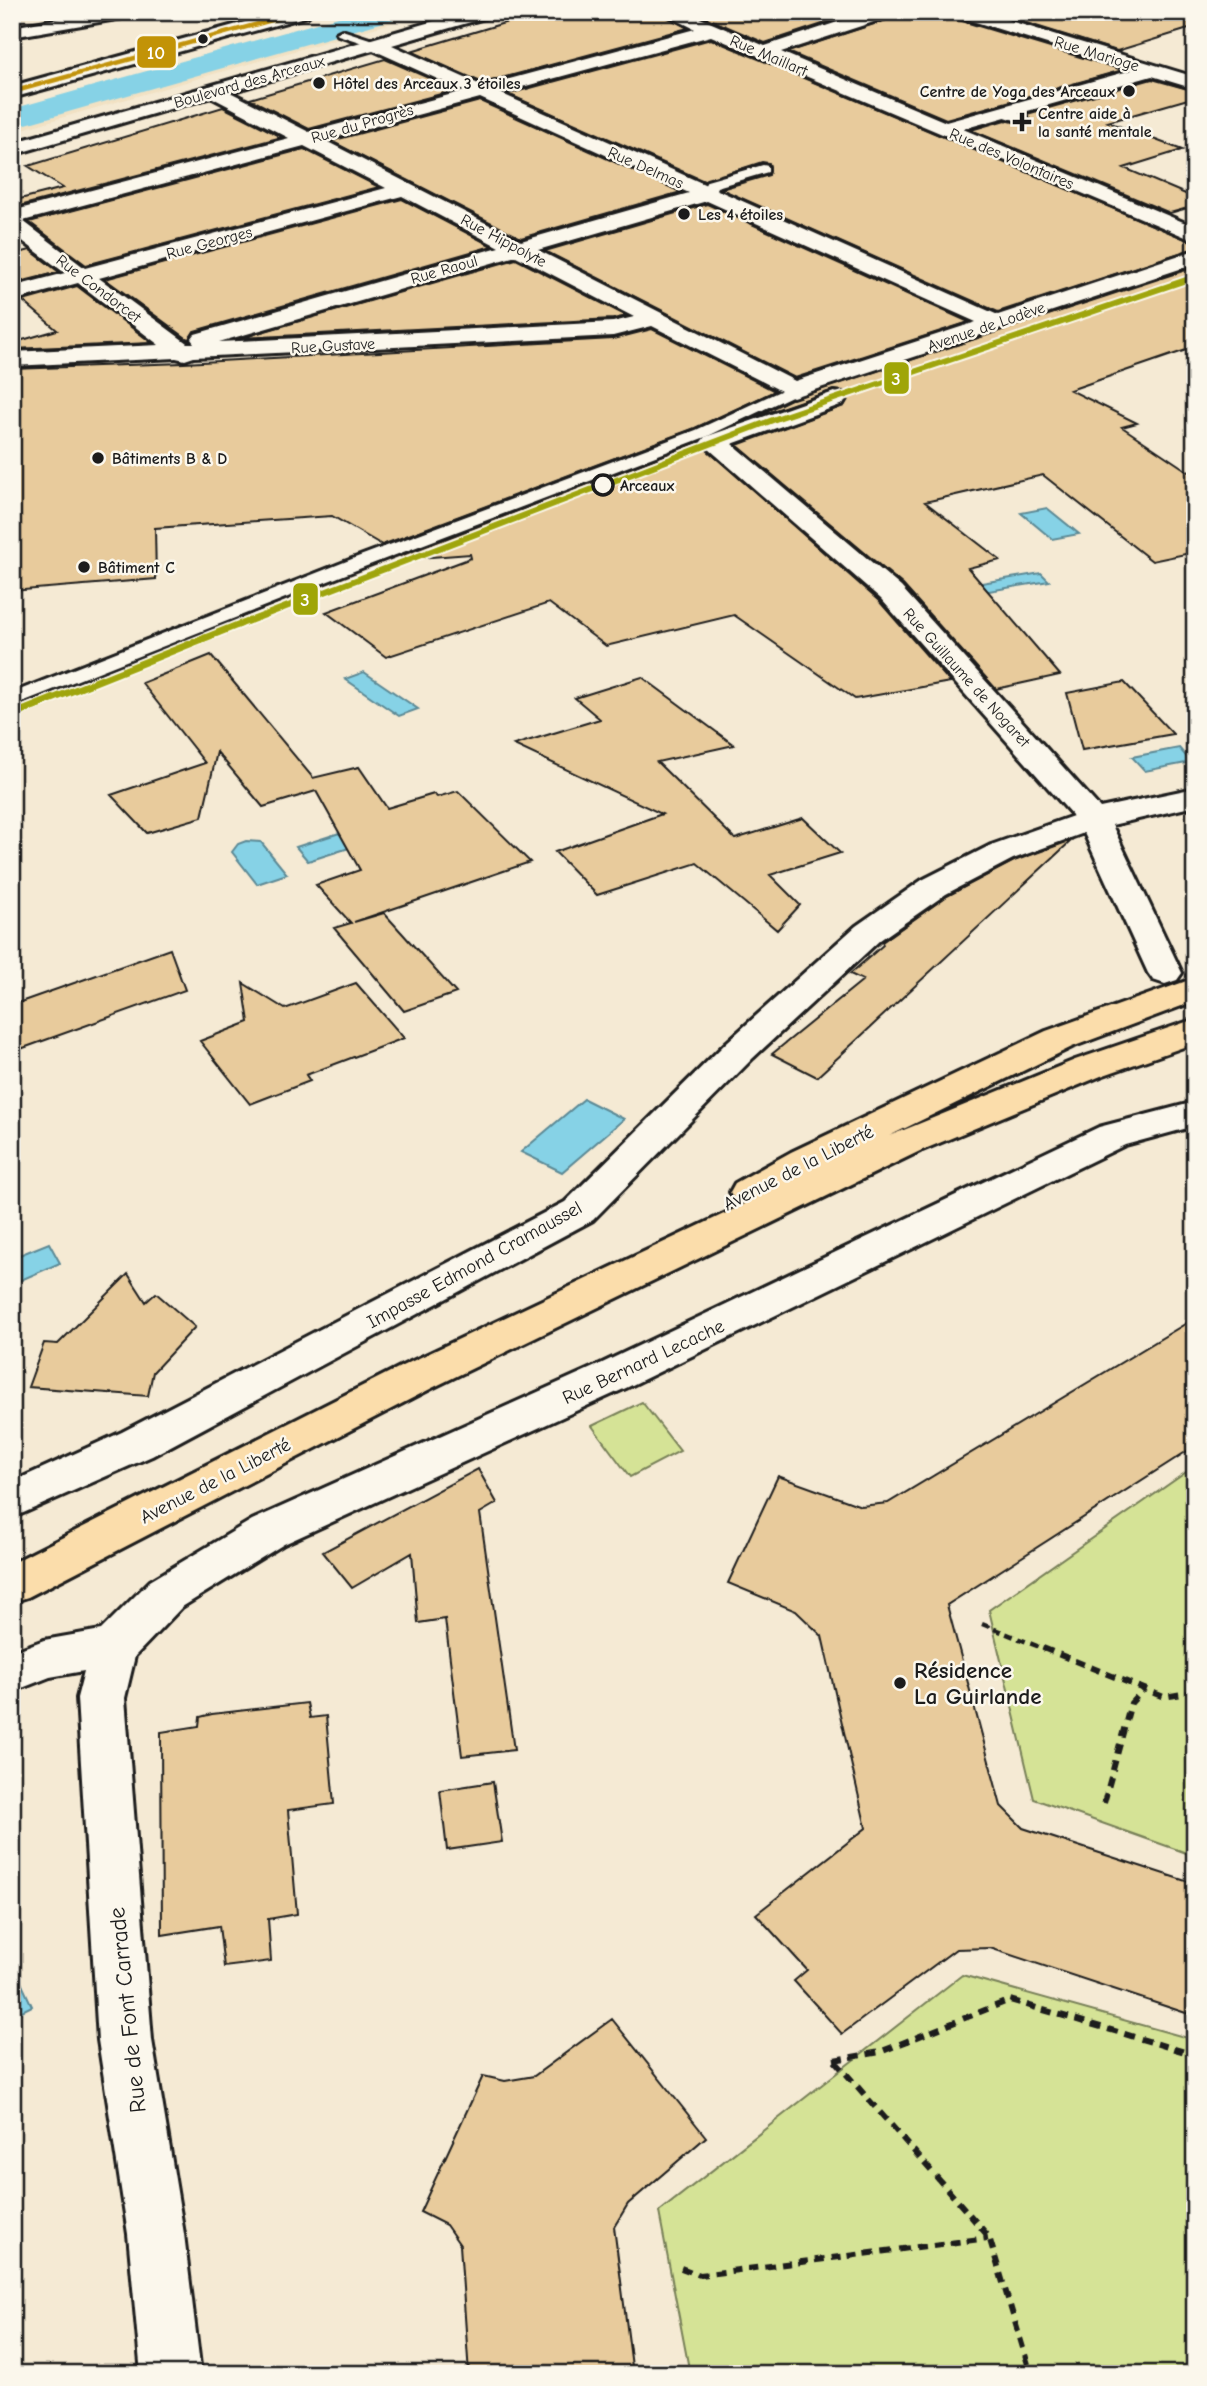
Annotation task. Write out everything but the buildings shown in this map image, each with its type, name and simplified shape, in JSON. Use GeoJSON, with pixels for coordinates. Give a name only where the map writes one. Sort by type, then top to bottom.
{"type":"FeatureCollection","features":[{"type":"Feature","properties":{"kind":"main road","name":"Avenue de la Liberté"},"geometry":{"type":"LineString","coordinates":[[417,1377],[804,1161],[1180,981]]}},
{"type":"Feature","properties":{"kind":"main road","name":"Avenue de la Liberté"},"geometry":{"type":"LineString","coordinates":[[12,1584],[417,1377],[907,1142],[1063,1078],[1195,1030]]}},
{"type":"Feature","properties":{"kind":"street"},"geometry":{"type":"LineString","coordinates":[[13,31],[128,12]]}},
{"type":"Feature","properties":{"kind":"street"},"geometry":{"type":"LineString","coordinates":[[12,92],[302,12]]}},
{"type":"Feature","properties":{"kind":"street","name":"Boulevard des Arceaux"},"geometry":{"type":"LineString","coordinates":[[12,149],[485,12]]}},
{"type":"Feature","properties":{"kind":"street","name":"Rue Maillart"},"geometry":{"type":"LineString","coordinates":[[670,12],[829,81]]}},
{"type":"Feature","properties":{"kind":"street"},"geometry":{"type":"LineString","coordinates":[[761,52],[886,12]]}},
{"type":"Feature","properties":{"kind":"street","name":"Rue Marioge"},"geometry":{"type":"LineString","coordinates":[[962,12],[1195,82]]}},
{"type":"Feature","properties":{"kind":"street","name":"Rue du Progrès"},"geometry":{"type":"LineString","coordinates":[[12,218],[712,30]]}},
{"type":"Feature","properties":{"kind":"street","name":"Rue Delmas"},"geometry":{"type":"LineString","coordinates":[[375,44],[995,322]]}},
{"type":"Feature","properties":{"kind":"street"},"geometry":{"type":"LineString","coordinates":[[943,129],[1012,115],[1152,70]]}},
{"type":"Feature","properties":{"kind":"street","name":"Rue des Volontaires"},"geometry":{"type":"LineString","coordinates":[[829,81],[1195,236]]}},
{"type":"Feature","properties":{"kind":"street","name":"Rue Hippolyte"},"geometry":{"type":"LineString","coordinates":[[214,91],[793,390]]}},
{"type":"Feature","properties":{"kind":"street","name":"Rue Georges"},"geometry":{"type":"LineString","coordinates":[[12,294],[404,189]]}},
{"type":"Feature","properties":{"kind":"street","name":"Rue Raoul"},"geometry":{"type":"LineString","coordinates":[[185,353],[208,335],[707,194]]}},
{"type":"Feature","properties":{"kind":"street","name":"Rue Condorcet"},"geometry":{"type":"LineString","coordinates":[[12,223],[185,353]]}},
{"type":"Feature","properties":{"kind":"street","name":"Avenue de Lodève"},"geometry":{"type":"LineString","coordinates":[[793,390],[1195,257]]}},
{"type":"Feature","properties":{"kind":"street"},"geometry":{"type":"LineString","coordinates":[[708,438],[1195,277]]}},
{"type":"Feature","properties":{"kind":"street","name":"Rue Gustave"},"geometry":{"type":"LineString","coordinates":[[12,359],[131,352],[185,353],[613,330],[652,319]]}},
{"type":"Feature","properties":{"kind":"street","name":"Rue Guillaume de Nogaret"},"geometry":{"type":"LineString","coordinates":[[708,438],[891,593],[1093,819],[1180,981]]}},
{"type":"Feature","properties":{"kind":"street","name":"Impasse Edmond Cramaussel"},"geometry":{"type":"LineString","coordinates":[[12,1501],[136,1444],[579,1211],[740,1050],[869,933],[934,887],[979,864],[1093,819],[1195,797]]}},
{"type":"Feature","properties":{"kind":"street","name":"Rue Bernard Lecache"},"geometry":{"type":"LineString","coordinates":[[114,1647],[166,1594],[268,1532],[611,1377],[1112,1136],[1187,1126]]}},
{"type":"Feature","properties":{"kind":"street"},"geometry":{"type":"LineString","coordinates":[[12,1673],[44,1659],[114,1647]]}},
{"type":"Feature","properties":{"kind":"street","name":"Rue de Font Carrade"},"geometry":{"type":"LineString","coordinates":[[114,1647],[101,1698],[125,2040],[156,2234],[172,2374]]}},
{"type":"Feature","properties":{"kind":"lane"},"geometry":{"type":"LineString","coordinates":[[342,33],[375,44]]}},
{"type":"Feature","properties":{"kind":"lane"},"geometry":{"type":"LineString","coordinates":[[707,194],[712,184],[763,169]]}},
{"type":"Feature","properties":{"kind":"lane","name":"Avenue de Lodève"},"geometry":{"type":"LineString","coordinates":[[708,438],[793,390]]}},
{"type":"Feature","properties":{"kind":"lane"},"geometry":{"type":"LineString","coordinates":[[12,700],[358,563],[708,438]]}},
{"type":"Feature","properties":{"kind":"lane"},"geometry":{"type":"LineString","coordinates":[[12,715],[708,438]]}},
{"type":"Feature","properties":{"kind":"path"},"geometry":{"type":"LineString","coordinates":[[982,1624],[1164,1697],[1195,1692]]}},
{"type":"Feature","properties":{"kind":"path"},"geometry":{"type":"LineString","coordinates":[[1104,1803],[1131,1703],[1143,1690]]}},
{"type":"Feature","properties":{"kind":"path"},"geometry":{"type":"LineString","coordinates":[[1031,2374],[989,2237],[834,2060],[880,2052],[1010,2000],[1185,2052],[1195,2049]]}},
{"type":"Feature","properties":{"kind":"path"},"geometry":{"type":"LineString","coordinates":[[681,2268],[700,2275],[989,2237]]}},
{"type":"Feature","properties":{"kind":"shaded area"},"geometry":{"type":"Polygon","coordinates":[[[355,12],[426,13],[12,132],[12,109],[355,12]]]}},
{"type":"Feature","properties":{"kind":"green space"},"geometry":{"type":"Polygon","coordinates":[[[642,1402],[680,1451],[630,1477],[592,1426],[642,1402]]]}},
{"type":"Feature","properties":{"kind":"green space"},"geometry":{"type":"Polygon","coordinates":[[[1195,1466],[1195,1856],[1034,1799],[989,1610],[1195,1466]]]}},
{"type":"Feature","properties":{"kind":"green space"},"geometry":{"type":"Polygon","coordinates":[[[962,1975],[1195,2040],[1195,2374],[690,2374],[659,2212],[962,1975]]]}},
{"type":"Feature","properties":{"kind":"water"},"geometry":{"type":"Polygon","coordinates":[[[1047,508],[1079,534],[1052,539],[1021,513],[1047,508]]]}},
{"type":"Feature","properties":{"kind":"water"},"geometry":{"type":"Polygon","coordinates":[[[1041,573],[1049,581],[977,593],[970,585],[1041,573]]]}},
{"type":"Feature","properties":{"kind":"water"},"geometry":{"type":"Polygon","coordinates":[[[364,672],[418,709],[399,716],[345,679],[364,672]]]}},
{"type":"Feature","properties":{"kind":"water"},"geometry":{"type":"Polygon","coordinates":[[[1179,748],[1191,762],[1145,771],[1132,757],[1179,748]]]}},
{"type":"Feature","properties":{"kind":"water"},"geometry":{"type":"Polygon","coordinates":[[[355,828],[368,842],[308,861],[296,847],[355,828]]]}},
{"type":"Feature","properties":{"kind":"water"},"geometry":{"type":"Polygon","coordinates":[[[246,841],[261,842],[287,874],[257,884],[232,852],[238,844],[246,841]]]}},
{"type":"Feature","properties":{"kind":"water"},"geometry":{"type":"Polygon","coordinates":[[[584,1099],[624,1119],[562,1172],[521,1152],[584,1099]]]}},
{"type":"Feature","properties":{"kind":"water"},"geometry":{"type":"Polygon","coordinates":[[[49,1243],[60,1263],[12,1284],[12,1258],[49,1243]]]}},
{"type":"Feature","properties":{"kind":"water"},"geometry":{"type":"Polygon","coordinates":[[[12,1963],[32,2006],[12,2016],[12,1963]]]}},
{"type":"Feature","properties":{"kind":"waterway"},"geometry":{"type":"LineString","coordinates":[[12,119],[388,12]]}},
{"type":"Feature","properties":{"kind":"tram line","name":"3"},"geometry":{"type":"LineString","coordinates":[[12,715],[125,668],[778,418],[1195,277]]}},
{"type":"Feature","properties":{"kind":"transit line","name":"10"},"geometry":{"type":"LineString","coordinates":[[12,92],[301,12]]}},
{"type":"Feature","properties":{"kind":"place","name":"Hôtel des Arceaux 3 étoiles"},"geometry":{"type":"Point","coordinates":[319,83]}},
{"type":"Feature","properties":{"kind":"place","name":"Centre de Yoga des Arceaux"},"geometry":{"type":"Point","coordinates":[1129,91]}},
{"type":"Feature","properties":{"kind":"place","name":"Centre aide à la santé mentale"},"geometry":{"type":"Point","coordinates":[1022,122]}},
{"type":"Feature","properties":{"kind":"place","name":"Les 4 étoiles"},"geometry":{"type":"Point","coordinates":[684,214]}},
{"type":"Feature","properties":{"kind":"place","name":"Bâtiments B & D"},"geometry":{"type":"Point","coordinates":[98,458]}},
{"type":"Feature","properties":{"kind":"place","name":"Arceaux"},"geometry":{"type":"Point","coordinates":[603,485]}},
{"type":"Feature","properties":{"kind":"place","name":"Bâtiment C"},"geometry":{"type":"Point","coordinates":[84,567]}},
{"type":"Feature","properties":{"kind":"place","name":"Résidence La Guirlande"},"geometry":{"type":"Point","coordinates":[900,1683]}}]}
